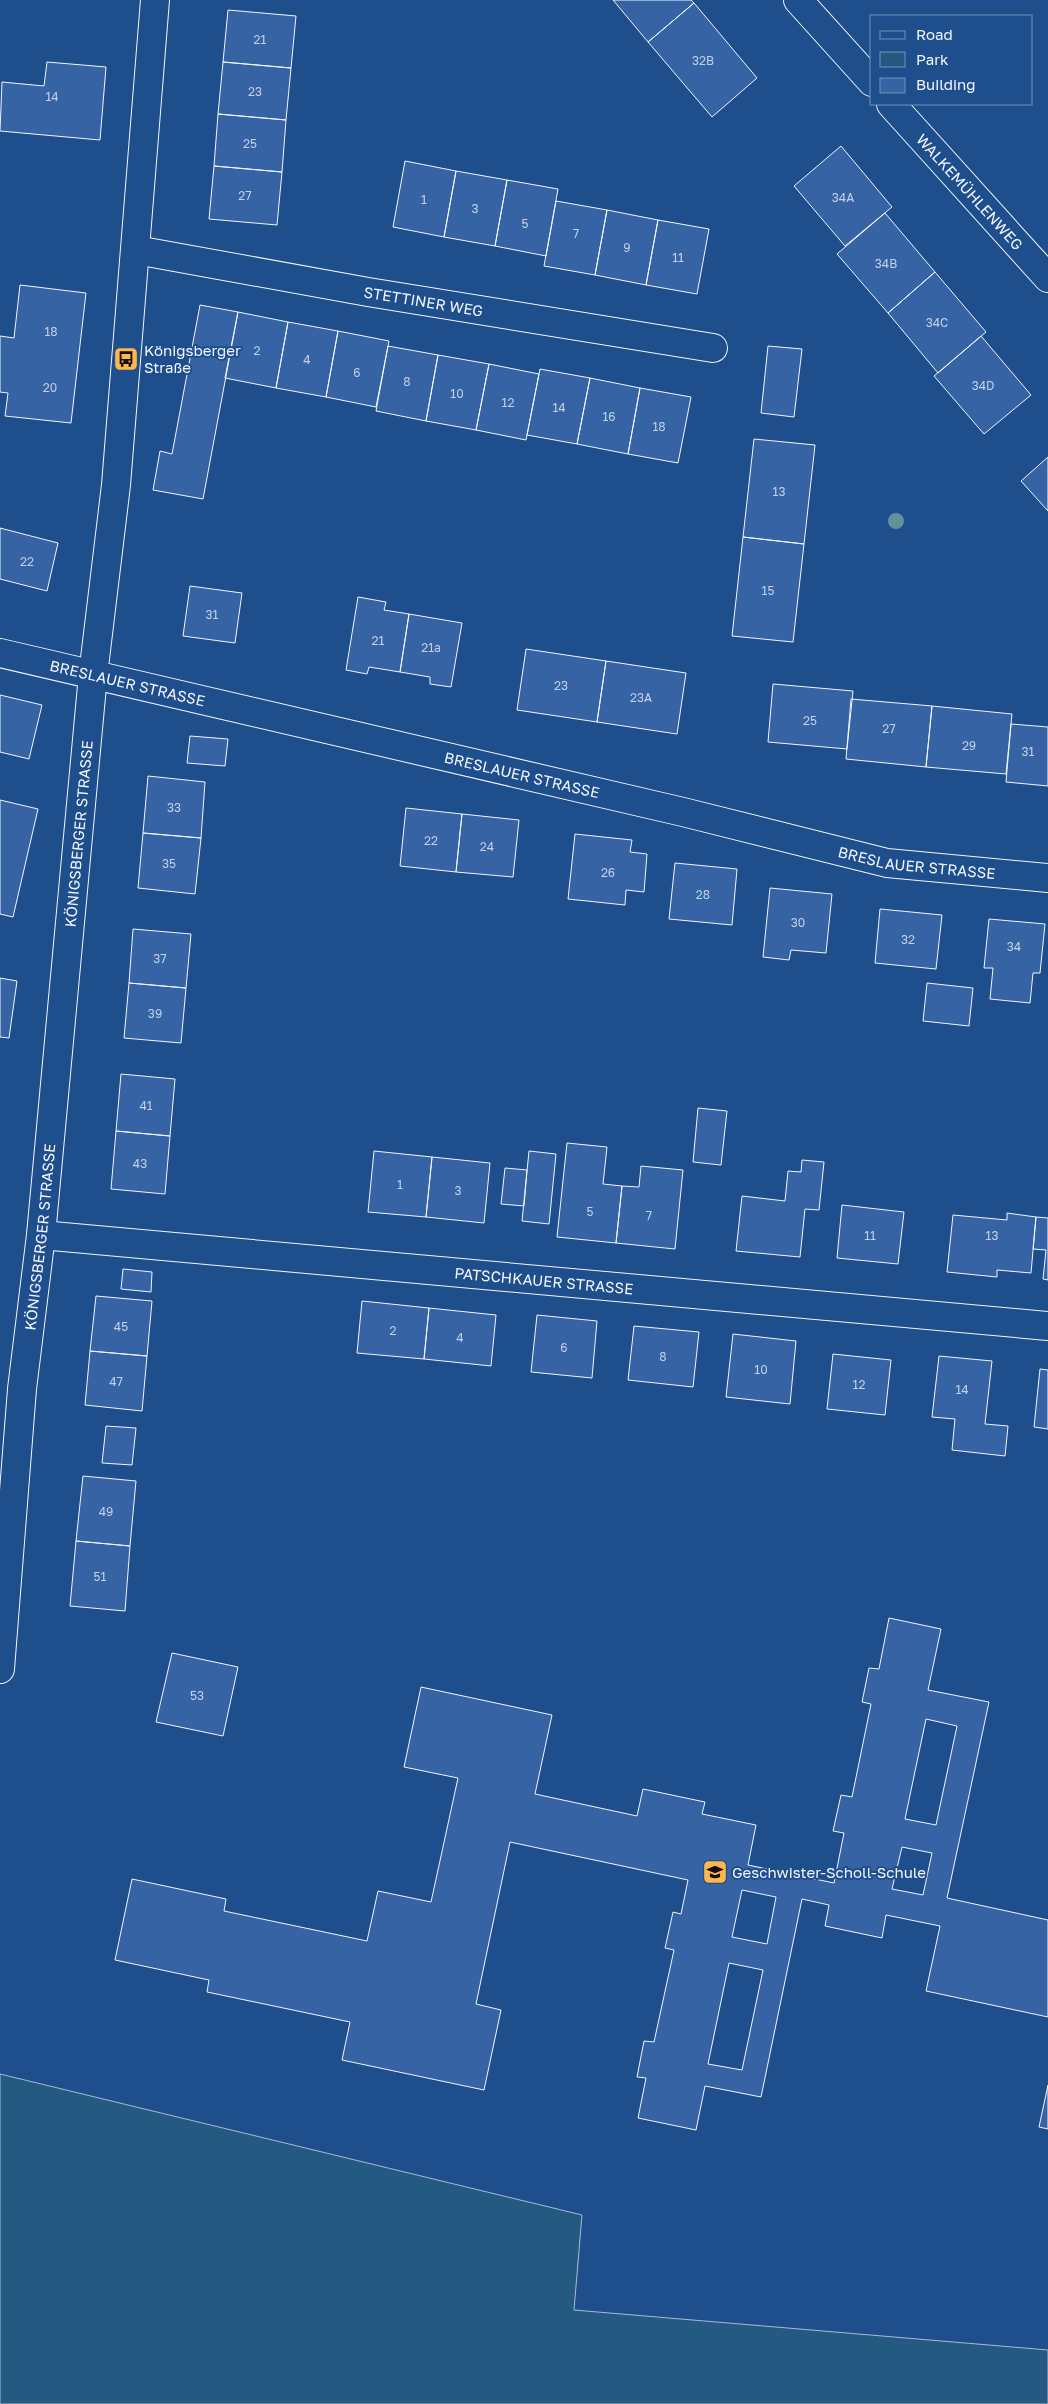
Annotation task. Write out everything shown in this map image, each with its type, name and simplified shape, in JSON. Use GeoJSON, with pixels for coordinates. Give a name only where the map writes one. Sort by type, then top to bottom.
{"type":"FeatureCollection","features":[{"type":"Feature","properties":{"kind":"street","name":"KÖNIGSBERGER STRASSE"},"geometry":{"type":"LineString","coordinates":[[0,1669],[11,1388],[41,1235],[92,675],[116,485],[155,0]]}},
{"type":"Feature","properties":{"kind":"street"},"geometry":{"type":"LineString","coordinates":[[798,0],[870,80]]}},
{"type":"Feature","properties":{"kind":"street","name":"WALKEMÜHLENWEG"},"geometry":{"type":"LineString","coordinates":[[892,105],[1048,278]]}},
{"type":"Feature","properties":{"kind":"street","name":"STETTINER WEG"},"geometry":{"type":"LineString","coordinates":[[136,250],[368,292],[713,348]]}},
{"type":"Feature","properties":{"kind":"street","name":"BRESLAUER STRASSE"},"geometry":{"type":"LineString","coordinates":[[0,653],[683,812],[887,863],[1048,878]]}},
{"type":"Feature","properties":{"kind":"street","name":"PATSCHKAUER STRASSE"},"geometry":{"type":"LineString","coordinates":[[41,1235],[1048,1326]]}},
{"type":"Feature","properties":{"kind":"green space"},"geometry":{"type":"Polygon","coordinates":[[[0,2074],[582,2215],[574,2310],[1048,2350],[1048,2404],[0,2404],[0,2074]]]}},
{"type":"Feature","properties":{"kind":"building"},"geometry":{"type":"Polygon","coordinates":[[[613,0],[691,0],[694,3],[648,42],[613,0]]]}},
{"type":"Feature","properties":{"kind":"building"},"geometry":{"type":"Polygon","coordinates":[[[694,3],[757,78],[712,117],[648,42],[694,3]]]}},
{"type":"Feature","properties":{"kind":"building"},"geometry":{"type":"Polygon","coordinates":[[[228,10],[296,16],[291,68],[223,62],[228,10]]]}},
{"type":"Feature","properties":{"kind":"building"},"geometry":{"type":"Polygon","coordinates":[[[47,62],[106,67],[100,140],[0,131],[2,82],[44,86],[47,62]]]}},
{"type":"Feature","properties":{"kind":"building"},"geometry":{"type":"Polygon","coordinates":[[[223,62],[291,68],[286,120],[218,114],[223,62]]]}},
{"type":"Feature","properties":{"kind":"building"},"geometry":{"type":"Polygon","coordinates":[[[218,114],[286,120],[282,172],[214,166],[218,114]]]}},
{"type":"Feature","properties":{"kind":"building"},"geometry":{"type":"Polygon","coordinates":[[[841,146],[892,207],[845,246],[794,186],[841,146]]]}},
{"type":"Feature","properties":{"kind":"building"},"geometry":{"type":"Polygon","coordinates":[[[405,161],[456,171],[444,237],[393,227],[405,161]]]}},
{"type":"Feature","properties":{"kind":"building"},"geometry":{"type":"Polygon","coordinates":[[[214,166],[282,172],[277,225],[209,219],[214,166]]]}},
{"type":"Feature","properties":{"kind":"building"},"geometry":{"type":"Polygon","coordinates":[[[456,171],[507,180],[495,246],[444,237],[456,171]]]}},
{"type":"Feature","properties":{"kind":"building"},"geometry":{"type":"Polygon","coordinates":[[[507,180],[558,189],[546,256],[495,246],[507,180]]]}},
{"type":"Feature","properties":{"kind":"building"},"geometry":{"type":"Polygon","coordinates":[[[556,201],[607,210],[595,275],[544,266],[556,201]]]}},
{"type":"Feature","properties":{"kind":"building"},"geometry":{"type":"Polygon","coordinates":[[[607,210],[658,220],[646,285],[595,275],[607,210]]]}},
{"type":"Feature","properties":{"kind":"building"},"geometry":{"type":"Polygon","coordinates":[[[885,213],[935,272],[888,313],[837,254],[885,213]]]}},
{"type":"Feature","properties":{"kind":"building"},"geometry":{"type":"Polygon","coordinates":[[[658,220],[709,229],[697,294],[646,285],[658,220]]]}},
{"type":"Feature","properties":{"kind":"building"},"geometry":{"type":"Polygon","coordinates":[[[935,272],[986,332],[938,373],[888,313],[935,272]]]}},
{"type":"Feature","properties":{"kind":"building"},"geometry":{"type":"Polygon","coordinates":[[[20,285],[86,293],[71,423],[5,416],[8,393],[0,392],[0,336],[14,338],[20,285]]]}},
{"type":"Feature","properties":{"kind":"building"},"geometry":{"type":"Polygon","coordinates":[[[200,305],[238,312],[203,499],[153,490],[160,451],[172,454],[200,305]]]}},
{"type":"Feature","properties":{"kind":"building"},"geometry":{"type":"Polygon","coordinates":[[[238,312],[288,322],[276,388],[225,378],[238,312]]]}},
{"type":"Feature","properties":{"kind":"building"},"geometry":{"type":"Polygon","coordinates":[[[288,322],[338,331],[326,397],[276,388],[288,322]]]}},
{"type":"Feature","properties":{"kind":"building"},"geometry":{"type":"Polygon","coordinates":[[[338,331],[389,341],[376,407],[326,397],[338,331]]]}},
{"type":"Feature","properties":{"kind":"building"},"geometry":{"type":"Polygon","coordinates":[[[981,336],[1031,395],[984,434],[934,376],[981,336]]]}},
{"type":"Feature","properties":{"kind":"building"},"geometry":{"type":"Polygon","coordinates":[[[388,346],[438,355],[426,421],[376,411],[388,346]]]}},
{"type":"Feature","properties":{"kind":"building"},"geometry":{"type":"Polygon","coordinates":[[[768,346],[802,349],[794,417],[761,413],[768,346]]]}},
{"type":"Feature","properties":{"kind":"building"},"geometry":{"type":"Polygon","coordinates":[[[438,355],[489,364],[476,430],[426,421],[438,355]]]}},
{"type":"Feature","properties":{"kind":"building"},"geometry":{"type":"Polygon","coordinates":[[[489,364],[539,374],[526,440],[476,430],[489,364]]]}},
{"type":"Feature","properties":{"kind":"building"},"geometry":{"type":"Polygon","coordinates":[[[540,369],[590,378],[577,444],[527,435],[540,369]]]}},
{"type":"Feature","properties":{"kind":"building"},"geometry":{"type":"Polygon","coordinates":[[[590,378],[640,388],[628,454],[577,444],[590,378]]]}},
{"type":"Feature","properties":{"kind":"building"},"geometry":{"type":"Polygon","coordinates":[[[640,388],[691,397],[678,463],[628,454],[640,388]]]}},
{"type":"Feature","properties":{"kind":"building"},"geometry":{"type":"Polygon","coordinates":[[[754,439],[815,445],[804,544],[743,537],[754,439]]]}},
{"type":"Feature","properties":{"kind":"building"},"geometry":{"type":"Polygon","coordinates":[[[1048,457],[1048,511],[1021,481],[1048,457]]]}},
{"type":"Feature","properties":{"kind":"building"},"geometry":{"type":"Polygon","coordinates":[[[0,528],[58,543],[47,591],[0,579],[0,528]]]}},
{"type":"Feature","properties":{"kind":"building"},"geometry":{"type":"Polygon","coordinates":[[[743,537],[804,544],[793,642],[732,636],[743,537]]]}},
{"type":"Feature","properties":{"kind":"building"},"geometry":{"type":"Polygon","coordinates":[[[190,586],[242,593],[235,643],[183,636],[190,586]]]}},
{"type":"Feature","properties":{"kind":"building"},"geometry":{"type":"Polygon","coordinates":[[[358,597],[386,602],[384,610],[409,614],[400,672],[369,667],[367,674],[346,670],[358,597]]]}},
{"type":"Feature","properties":{"kind":"building"},"geometry":{"type":"Polygon","coordinates":[[[409,614],[462,623],[451,687],[430,684],[430,677],[400,672],[409,614]]]}},
{"type":"Feature","properties":{"kind":"building"},"geometry":{"type":"Polygon","coordinates":[[[526,649],[606,661],[597,722],[517,710],[526,649]]]}},
{"type":"Feature","properties":{"kind":"building"},"geometry":{"type":"Polygon","coordinates":[[[606,661],[686,673],[677,734],[597,722],[606,661]]]}},
{"type":"Feature","properties":{"kind":"building"},"geometry":{"type":"Polygon","coordinates":[[[773,684],[853,691],[847,749],[768,742],[773,684]]]}},
{"type":"Feature","properties":{"kind":"building"},"geometry":{"type":"Polygon","coordinates":[[[0,695],[42,705],[29,759],[0,752],[0,695]]]}},
{"type":"Feature","properties":{"kind":"building"},"geometry":{"type":"Polygon","coordinates":[[[851,699],[932,706],[926,767],[846,759],[851,699]]]}},
{"type":"Feature","properties":{"kind":"building"},"geometry":{"type":"Polygon","coordinates":[[[932,706],[1012,714],[1006,774],[926,767],[932,706]]]}},
{"type":"Feature","properties":{"kind":"building"},"geometry":{"type":"Polygon","coordinates":[[[1011,724],[1048,727],[1048,786],[1006,782],[1011,724]]]}},
{"type":"Feature","properties":{"kind":"building"},"geometry":{"type":"Polygon","coordinates":[[[190,736],[228,739],[225,766],[187,763],[190,736]]]}},
{"type":"Feature","properties":{"kind":"building"},"geometry":{"type":"Polygon","coordinates":[[[148,776],[205,782],[201,838],[143,833],[148,776]]]}},
{"type":"Feature","properties":{"kind":"building"},"geometry":{"type":"Polygon","coordinates":[[[0,800],[38,809],[13,917],[0,914],[0,800]]]}},
{"type":"Feature","properties":{"kind":"building"},"geometry":{"type":"Polygon","coordinates":[[[406,808],[462,814],[456,872],[400,866],[406,808]]]}},
{"type":"Feature","properties":{"kind":"building"},"geometry":{"type":"Polygon","coordinates":[[[462,814],[519,820],[513,877],[456,872],[462,814]]]}},
{"type":"Feature","properties":{"kind":"building"},"geometry":{"type":"Polygon","coordinates":[[[143,833],[201,838],[195,894],[138,888],[143,833]]]}},
{"type":"Feature","properties":{"kind":"building"},"geometry":{"type":"Polygon","coordinates":[[[575,834],[632,840],[630,852],[647,854],[644,892],[626,890],[625,905],[568,899],[575,834]]]}},
{"type":"Feature","properties":{"kind":"building"},"geometry":{"type":"Polygon","coordinates":[[[675,863],[737,869],[732,925],[669,919],[675,863]]]}},
{"type":"Feature","properties":{"kind":"building"},"geometry":{"type":"Polygon","coordinates":[[[770,888],[832,894],[826,953],[791,950],[789,960],[763,957],[770,888]]]}},
{"type":"Feature","properties":{"kind":"building"},"geometry":{"type":"Polygon","coordinates":[[[880,909],[942,915],[936,969],[875,963],[880,909]]]}},
{"type":"Feature","properties":{"kind":"building"},"geometry":{"type":"Polygon","coordinates":[[[989,919],[1045,924],[1040,973],[1033,973],[1030,1003],[990,999],[993,968],[984,968],[989,919]]]}},
{"type":"Feature","properties":{"kind":"building"},"geometry":{"type":"Polygon","coordinates":[[[133,929],[191,934],[186,988],[129,983],[133,929]]]}},
{"type":"Feature","properties":{"kind":"building"},"geometry":{"type":"Polygon","coordinates":[[[0,978],[17,981],[9,1038],[0,1037],[0,978]]]}},
{"type":"Feature","properties":{"kind":"building"},"geometry":{"type":"Polygon","coordinates":[[[129,983],[186,988],[181,1043],[124,1038],[129,983]]]}},
{"type":"Feature","properties":{"kind":"building"},"geometry":{"type":"Polygon","coordinates":[[[927,983],[973,988],[969,1026],[923,1021],[927,983]]]}},
{"type":"Feature","properties":{"kind":"building"},"geometry":{"type":"Polygon","coordinates":[[[121,1074],[175,1079],[170,1136],[116,1131],[121,1074]]]}},
{"type":"Feature","properties":{"kind":"building"},"geometry":{"type":"Polygon","coordinates":[[[698,1108],[727,1111],[721,1165],[693,1162],[698,1108]]]}},
{"type":"Feature","properties":{"kind":"building"},"geometry":{"type":"Polygon","coordinates":[[[116,1131],[170,1136],[165,1194],[111,1189],[116,1131]]]}},
{"type":"Feature","properties":{"kind":"building"},"geometry":{"type":"Polygon","coordinates":[[[567,1143],[607,1147],[603,1184],[622,1186],[616,1243],[557,1237],[567,1143]]]}},
{"type":"Feature","properties":{"kind":"building"},"geometry":{"type":"Polygon","coordinates":[[[374,1151],[432,1157],[426,1217],[368,1212],[374,1151]]]}},
{"type":"Feature","properties":{"kind":"building"},"geometry":{"type":"Polygon","coordinates":[[[529,1151],[556,1154],[549,1224],[522,1221],[529,1151]]]}},
{"type":"Feature","properties":{"kind":"building"},"geometry":{"type":"Polygon","coordinates":[[[432,1157],[490,1163],[484,1223],[426,1217],[432,1157]]]}},
{"type":"Feature","properties":{"kind":"building"},"geometry":{"type":"Polygon","coordinates":[[[802,1160],[824,1162],[819,1210],[805,1209],[800,1257],[736,1251],[742,1196],[785,1201],[788,1171],[801,1172],[802,1160]]]}},
{"type":"Feature","properties":{"kind":"building"},"geometry":{"type":"Polygon","coordinates":[[[641,1166],[683,1170],[675,1249],[616,1243],[622,1186],[639,1187],[641,1166]]]}},
{"type":"Feature","properties":{"kind":"building"},"geometry":{"type":"Polygon","coordinates":[[[505,1168],[527,1170],[524,1206],[501,1204],[505,1168]]]}},
{"type":"Feature","properties":{"kind":"building"},"geometry":{"type":"Polygon","coordinates":[[[842,1205],[904,1212],[898,1264],[837,1258],[842,1205]]]}},
{"type":"Feature","properties":{"kind":"building"},"geometry":{"type":"Polygon","coordinates":[[[1007,1213],[1036,1217],[1031,1273],[997,1270],[997,1277],[947,1272],[953,1215],[1007,1220],[1007,1213]]]}},
{"type":"Feature","properties":{"kind":"building"},"geometry":{"type":"Polygon","coordinates":[[[1036,1217],[1048,1218],[1048,1280],[1043,1279],[1046,1250],[1033,1249],[1036,1217]]]}},
{"type":"Feature","properties":{"kind":"building"},"geometry":{"type":"Polygon","coordinates":[[[123,1269],[152,1272],[151,1292],[121,1289],[123,1269]]]}},
{"type":"Feature","properties":{"kind":"building"},"geometry":{"type":"Polygon","coordinates":[[[96,1296],[152,1301],[147,1356],[90,1351],[96,1296]]]}},
{"type":"Feature","properties":{"kind":"building"},"geometry":{"type":"Polygon","coordinates":[[[362,1301],[429,1308],[424,1359],[357,1353],[362,1301]]]}},
{"type":"Feature","properties":{"kind":"building"},"geometry":{"type":"Polygon","coordinates":[[[429,1308],[496,1315],[491,1366],[424,1359],[429,1308]]]}},
{"type":"Feature","properties":{"kind":"building"},"geometry":{"type":"Polygon","coordinates":[[[537,1315],[597,1321],[592,1378],[531,1372],[537,1315]]]}},
{"type":"Feature","properties":{"kind":"building"},"geometry":{"type":"Polygon","coordinates":[[[634,1326],[699,1332],[693,1387],[628,1380],[634,1326]]]}},
{"type":"Feature","properties":{"kind":"building"},"geometry":{"type":"Polygon","coordinates":[[[733,1334],[796,1341],[790,1404],[726,1397],[733,1334]]]}},
{"type":"Feature","properties":{"kind":"building"},"geometry":{"type":"Polygon","coordinates":[[[90,1351],[147,1356],[142,1411],[85,1405],[90,1351]]]}},
{"type":"Feature","properties":{"kind":"building"},"geometry":{"type":"Polygon","coordinates":[[[833,1354],[891,1360],[885,1415],[827,1409],[833,1354]]]}},
{"type":"Feature","properties":{"kind":"building"},"geometry":{"type":"Polygon","coordinates":[[[939,1356],[992,1361],[985,1424],[1008,1426],[1005,1456],[952,1450],[955,1419],[932,1417],[939,1356]]]}},
{"type":"Feature","properties":{"kind":"building"},"geometry":{"type":"Polygon","coordinates":[[[1040,1369],[1048,1370],[1048,1429],[1034,1427],[1040,1369]]]}},
{"type":"Feature","properties":{"kind":"building"},"geometry":{"type":"Polygon","coordinates":[[[106,1426],[136,1428],[132,1465],[102,1463],[106,1426]]]}},
{"type":"Feature","properties":{"kind":"building"},"geometry":{"type":"Polygon","coordinates":[[[83,1476],[136,1481],[130,1546],[76,1541],[83,1476]]]}},
{"type":"Feature","properties":{"kind":"building"},"geometry":{"type":"Polygon","coordinates":[[[76,1541],[130,1546],[125,1611],[70,1606],[76,1541]]]}},
{"type":"Feature","properties":{"kind":"building","name":"Geschwister-Scholl-Schule"},"geometry":{"type":"Polygon","coordinates":[[[889,1618],[941,1629],[928,1690],[989,1702],[947,1898],[1048,1920],[1048,2017],[926,1991],[940,1926],[886,1915],[882,1938],[825,1926],[829,1905],[802,1899],[761,2097],[705,2086],[696,2130],[638,2118],[646,2078],[637,2077],[644,2041],[654,2042],[674,1950],[665,1948],[673,1912],[681,1914],[688,1880],[510,1842],[476,2004],[501,2010],[484,2090],[342,2060],[350,2022],[207,1992],[209,1980],[115,1960],[132,1879],[226,1899],[224,1911],[367,1941],[378,1891],[431,1902],[458,1778],[404,1767],[421,1687],[552,1715],[535,1794],[637,1816],[643,1789],[705,1802],[702,1814],[756,1825],[748,1865],[834,1883],[844,1833],[833,1831],[841,1795],[852,1797],[871,1704],[862,1702],[869,1668],[879,1669],[889,1618]],[[926,1719],[905,1819],[936,1825],[957,1726],[926,1719]],[[902,1847],[892,1889],[923,1895],[932,1853],[902,1847]],[[742,1890],[732,1937],[767,1944],[776,1897],[742,1890]],[[729,1963],[708,2064],[742,2070],[763,1970],[729,1963]]]}},
{"type":"Feature","properties":{"kind":"building"},"geometry":{"type":"Polygon","coordinates":[[[172,1653],[238,1667],[223,1736],[156,1722],[172,1653]]]}},
{"type":"Feature","properties":{"kind":"building"},"geometry":{"type":"Polygon","coordinates":[[[1048,2085],[1048,2129],[1039,2127],[1048,2085]]]}},
{"type":"Feature","properties":{"kind":"place","name":"Königsberger Straße"},"geometry":{"type":"Point","coordinates":[126,359]}},
{"type":"Feature","properties":{"kind":"place","name":"Geschwister-Scholl-Schule"},"geometry":{"type":"Point","coordinates":[715,1872]}}]}
